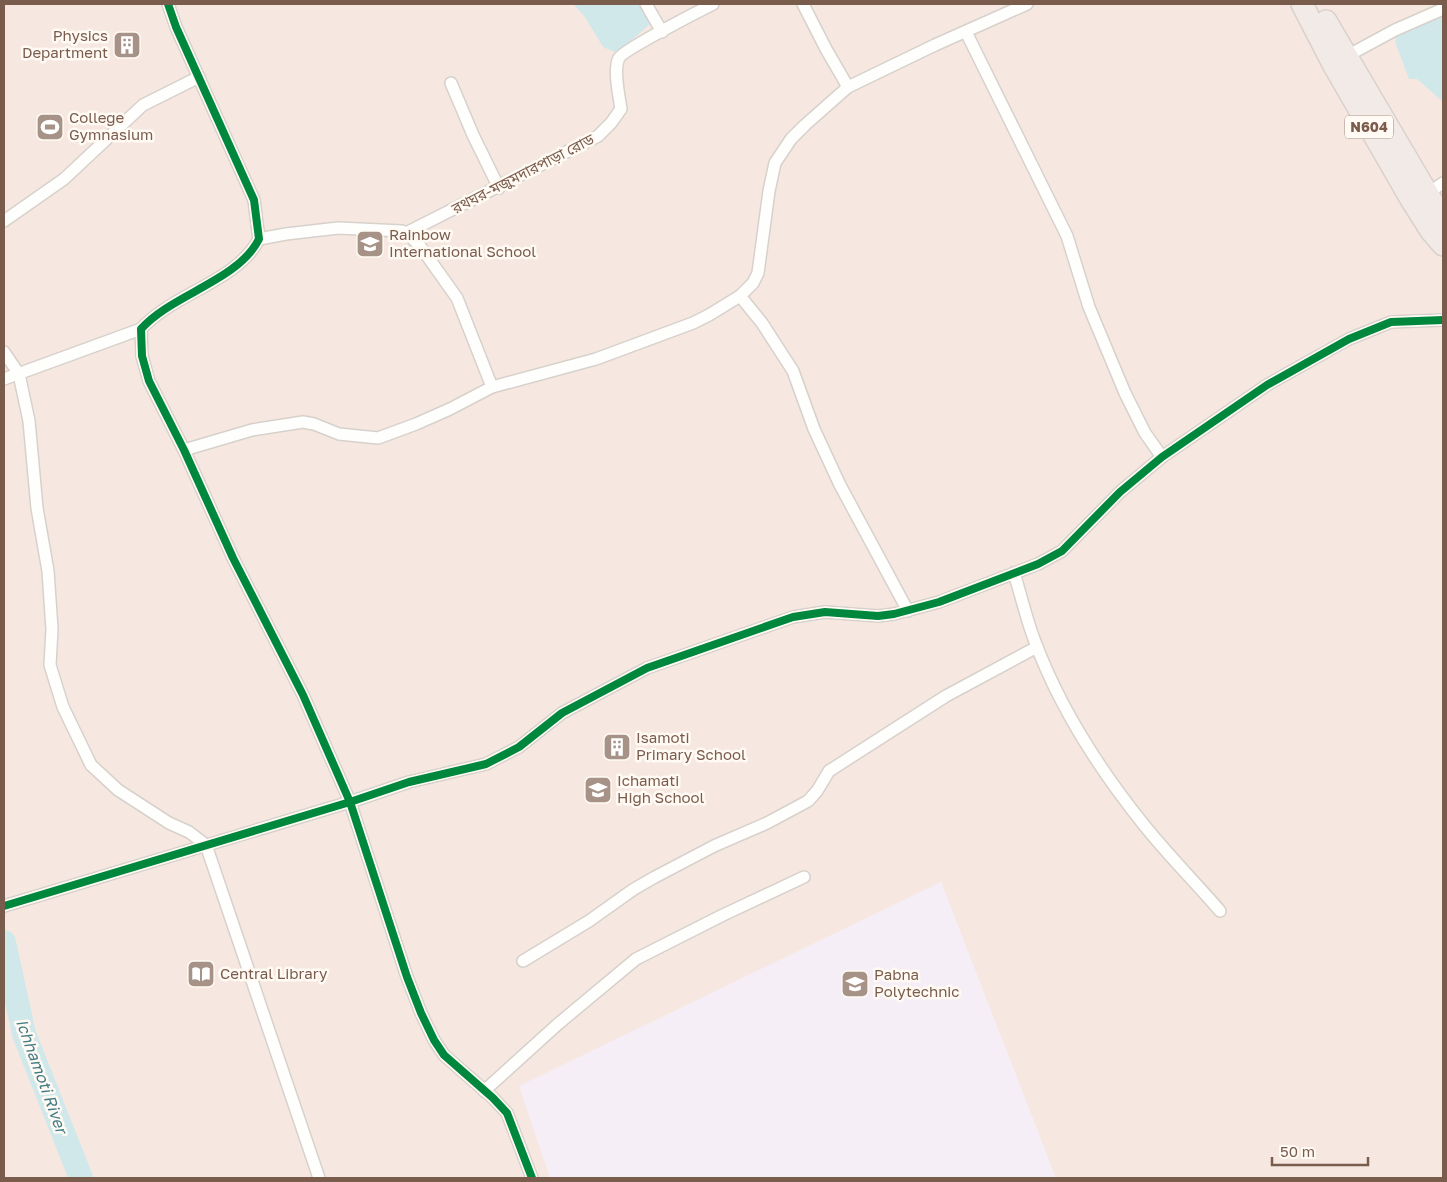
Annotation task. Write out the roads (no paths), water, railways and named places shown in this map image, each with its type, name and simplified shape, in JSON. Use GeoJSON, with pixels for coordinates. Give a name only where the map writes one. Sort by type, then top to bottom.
{"type":"FeatureCollection","features":[{"type":"Feature","properties":{"kind":"highway","name":"N604"},"geometry":{"type":"LineString","coordinates":[[1302,4],[1333,64],[1397,175],[1431,231],[1443,245]]}},
{"type":"Feature","properties":{"kind":"highway","name":"N604"},"geometry":{"type":"LineString","coordinates":[[1315,4],[1347,56],[1436,188],[1443,220]]}},
{"type":"Feature","properties":{"kind":"street"},"geometry":{"type":"LineString","coordinates":[[4,379],[142,329],[151,319],[223,275],[250,254],[260,239],[254,200],[176,27],[168,4]]}},
{"type":"Feature","properties":{"kind":"street"},"geometry":{"type":"LineString","coordinates":[[646,4],[662,32]]}},
{"type":"Feature","properties":{"kind":"street","name":"রথঘর-মজুমদারপাড়া রোড"},"geometry":{"type":"LineString","coordinates":[[406,234],[598,136],[611,123],[621,108],[617,74],[619,56],[713,4]]}},
{"type":"Feature","properties":{"kind":"street"},"geometry":{"type":"LineString","coordinates":[[803,4],[848,87]]}},
{"type":"Feature","properties":{"kind":"street"},"geometry":{"type":"LineString","coordinates":[[184,450],[252,430],[303,422],[344,435],[378,438],[450,409],[492,387],[596,359],[652,339],[709,315],[740,296],[753,283],[758,273],[769,191],[775,163],[791,139],[848,87],[1026,4]]}},
{"type":"Feature","properties":{"kind":"street"},"geometry":{"type":"LineString","coordinates":[[1347,56],[1395,30],[1443,9]]}},
{"type":"Feature","properties":{"kind":"street"},"geometry":{"type":"LineString","coordinates":[[966,32],[1067,236],[1089,307],[1124,393],[1145,433],[1162,457]]}},
{"type":"Feature","properties":{"kind":"street"},"geometry":{"type":"LineString","coordinates":[[4,221],[64,179],[143,105],[199,77]]}},
{"type":"Feature","properties":{"kind":"street"},"geometry":{"type":"LineString","coordinates":[[451,84],[498,188]]}},
{"type":"Feature","properties":{"kind":"street"},"geometry":{"type":"LineString","coordinates":[[260,239],[338,228],[402,231],[420,246],[457,298],[492,387]]}},
{"type":"Feature","properties":{"kind":"street"},"geometry":{"type":"LineString","coordinates":[[740,296],[762,323],[793,371],[814,429],[840,485],[908,611]]}},
{"type":"Feature","properties":{"kind":"street"},"geometry":{"type":"LineString","coordinates":[[6,904],[350,802],[409,782],[486,764],[519,747],[562,713],[647,668],[793,617],[825,612],[878,616],[894,614],[939,602],[1014,573],[1062,551],[1120,492],[1162,457],[1267,386],[1349,339],[1391,322],[1426,319],[1443,320]]}},
{"type":"Feature","properties":{"kind":"street"},"geometry":{"type":"LineString","coordinates":[[142,329],[142,356],[149,381],[184,450],[233,558],[304,695],[350,802],[407,977],[421,1013],[434,1040],[444,1055],[507,1113],[532,1178]]}},
{"type":"Feature","properties":{"kind":"street"},"geometry":{"type":"LineString","coordinates":[[4,352],[19,374],[29,421],[37,508],[48,571],[52,629],[50,665],[63,707],[91,765],[118,790],[169,823],[189,832],[206,845],[319,1178]]}},
{"type":"Feature","properties":{"kind":"street"},"geometry":{"type":"LineString","coordinates":[[1014,573],[1037,647],[1074,725],[1099,764],[1145,826],[1220,911]]}},
{"type":"Feature","properties":{"kind":"street"},"geometry":{"type":"LineString","coordinates":[[523,961],[589,921],[634,889],[655,877],[714,846],[767,823],[808,801],[817,791],[829,771],[946,696],[1037,647]]}},
{"type":"Feature","properties":{"kind":"street"},"geometry":{"type":"LineString","coordinates":[[484,1091],[558,1024],[636,959],[804,877]]}},
{"type":"Feature","properties":{"kind":"water"},"geometry":{"type":"Polygon","coordinates":[[[573,4],[645,4],[652,17],[650,24],[617,53],[603,47],[585,17],[573,4]]]}},
{"type":"Feature","properties":{"kind":"water"},"geometry":{"type":"Polygon","coordinates":[[[1443,14],[1443,102],[1417,79],[1409,79],[1395,42],[1396,37],[1443,14]]]}},
{"type":"Feature","properties":{"kind":"waterway","name":"Ichhamoti River"},"geometry":{"type":"LineString","coordinates":[[4,942],[24,1034],[81,1178]]}},
{"type":"Feature","properties":{"kind":"place","name":"Physics Department"},"geometry":{"type":"Point","coordinates":[127,45]}},
{"type":"Feature","properties":{"kind":"place","name":"College Gymnasium"},"geometry":{"type":"Point","coordinates":[50,127]}},
{"type":"Feature","properties":{"kind":"place","name":"Rainbow International School"},"geometry":{"type":"Point","coordinates":[370,244]}},
{"type":"Feature","properties":{"kind":"place","name":"Isamoti Primary School"},"geometry":{"type":"Point","coordinates":[617,747]}},
{"type":"Feature","properties":{"kind":"place","name":"Ichamati High School"},"geometry":{"type":"Point","coordinates":[598,790]}},
{"type":"Feature","properties":{"kind":"place","name":"Central Library"},"geometry":{"type":"Point","coordinates":[201,974]}},
{"type":"Feature","properties":{"kind":"place","name":"Pabna Polytechnic"},"geometry":{"type":"Point","coordinates":[855,984]}}]}
